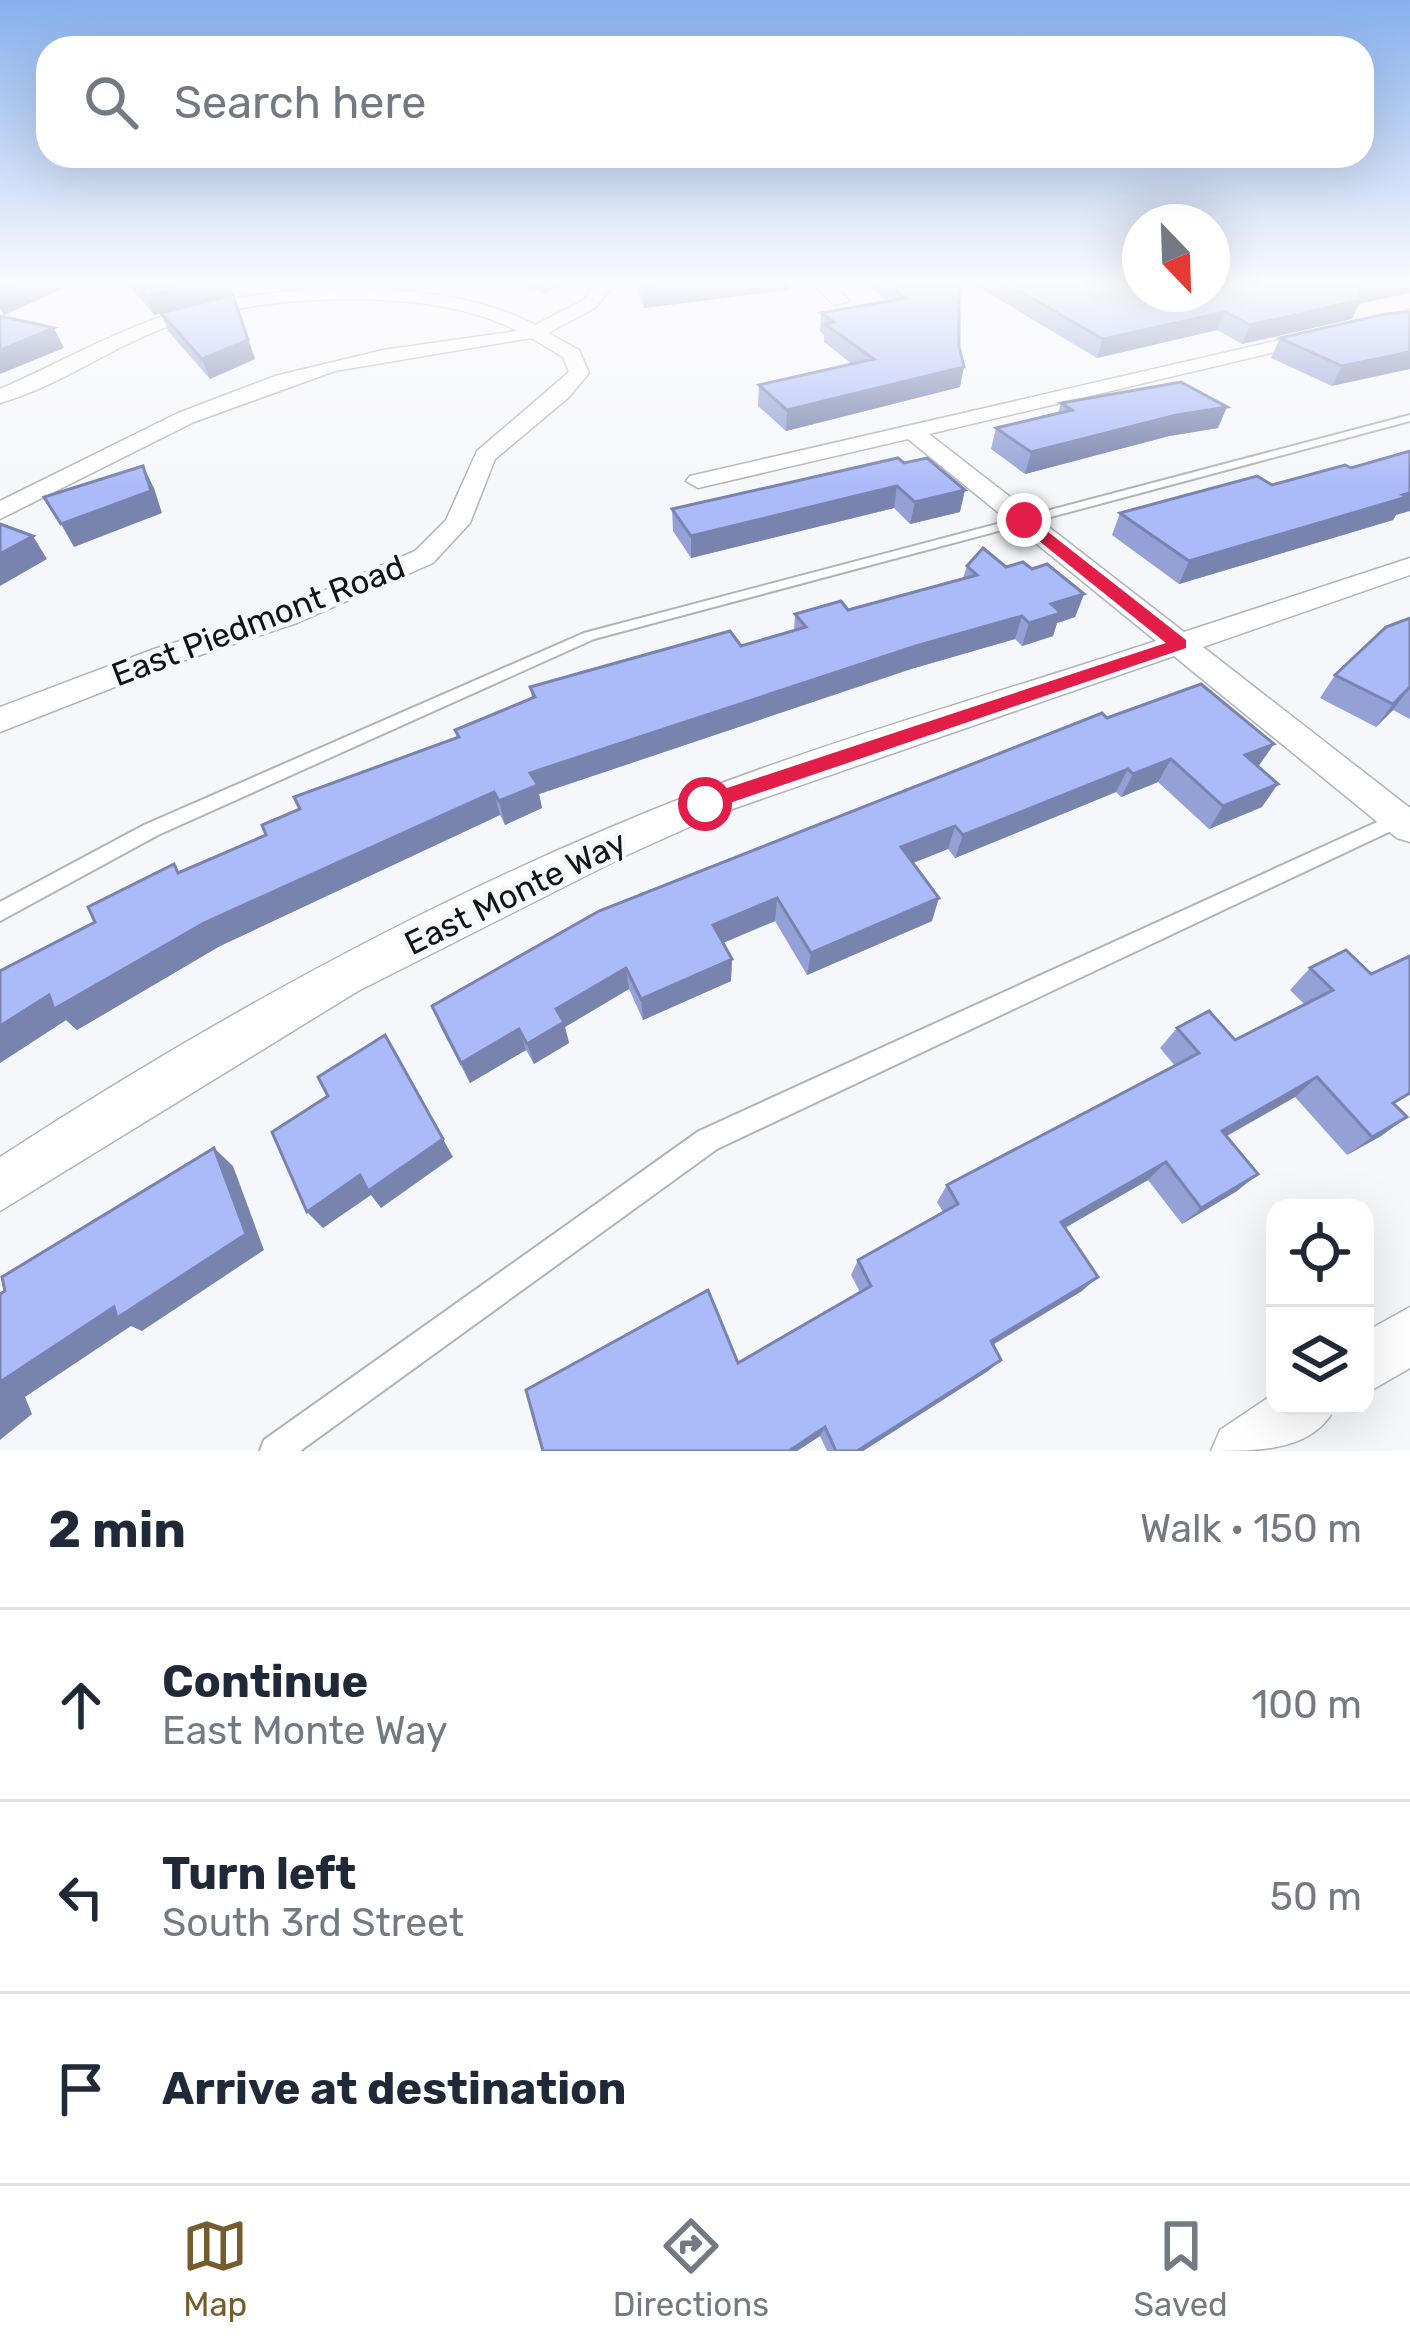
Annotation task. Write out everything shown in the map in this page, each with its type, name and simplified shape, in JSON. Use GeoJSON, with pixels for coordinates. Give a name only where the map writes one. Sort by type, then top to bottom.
{"type":"FeatureCollection","features":[{"type":"Feature","properties":{"kind":"street"},"geometry":{"type":"LineString","coordinates":[[0,397],[99,352]]}},
{"type":"Feature","properties":{"kind":"street"},"geometry":{"type":"LineString","coordinates":[[0,511],[242,393],[345,363],[429,352]]}},
{"type":"Feature","properties":{"kind":"street","name":"East Piedmont Road"},"geometry":{"type":"LineString","coordinates":[[0,720],[165,656],[287,617],[424,557],[457,524],[485,456],[561,394],[579,373],[568,352]]}},
{"type":"Feature","properties":{"kind":"street"},"geometry":{"type":"LineString","coordinates":[[698,481],[1249,352]]}},
{"type":"Feature","properties":{"kind":"street"},"geometry":{"type":"LineString","coordinates":[[913,432],[1406,820]]}},
{"type":"Feature","properties":{"kind":"street","name":"East Monte Way"},"geometry":{"type":"LineString","coordinates":[[0,1186],[231,1044],[453,916],[591,852],[705,804],[1410,566]]}},
{"type":"Feature","properties":{"kind":"street"},"geometry":{"type":"LineString","coordinates":[[1374,1360],[1410,1335]]}},
{"type":"Feature","properties":{"kind":"street"},"geometry":{"type":"LineString","coordinates":[[1241,1451],[1293,1415]]}},
{"type":"Feature","properties":{"kind":"lane"},"geometry":{"type":"LineString","coordinates":[[0,912],[151,830],[589,636],[1410,418]]}},
{"type":"Feature","properties":{"kind":"lane"},"geometry":{"type":"LineString","coordinates":[[275,1451],[708,1140],[1406,820]]}},
{"type":"Feature","properties":{"kind":"building"},"geometry":{"type":"Polygon","coordinates":[[[864,352],[960,352],[964,367],[787,410],[759,385],[874,359],[864,352]]]}},
{"type":"Feature","properties":{"kind":"building"},"geometry":{"type":"Polygon","coordinates":[[[1310,352],[1410,352],[1410,352],[1342,366],[1310,352]]]}},
{"type":"Feature","properties":{"kind":"building"},"geometry":{"type":"Polygon","coordinates":[[[1181,382],[1227,407],[1031,452],[996,428],[1072,410],[1061,403],[1181,382]]]}},
{"type":"Feature","properties":{"kind":"building"},"geometry":{"type":"Polygon","coordinates":[[[1410,451],[1410,493],[1403,495],[1407,497],[1189,561],[1120,513],[1257,476],[1272,485],[1410,451]]]}},
{"type":"Feature","properties":{"kind":"building"},"geometry":{"type":"Polygon","coordinates":[[[898,458],[904,463],[927,458],[965,490],[915,502],[897,486],[691,536],[672,509],[898,458]]]}},
{"type":"Feature","properties":{"kind":"building"},"geometry":{"type":"Polygon","coordinates":[[[143,466],[151,491],[61,524],[44,497],[143,466]]]}},
{"type":"Feature","properties":{"kind":"building"},"geometry":{"type":"Polygon","coordinates":[[[0,524],[33,536],[0,554],[0,524]]]}},
{"type":"Feature","properties":{"kind":"building"},"geometry":{"type":"Polygon","coordinates":[[[983,548],[1006,567],[1023,562],[1032,569],[1047,564],[1084,594],[1051,604],[1061,613],[1029,623],[1022,616],[916,646],[530,773],[538,785],[499,801],[494,792],[204,923],[54,1009],[49,995],[0,1026],[0,971],[95,922],[88,907],[174,864],[178,873],[266,835],[262,825],[300,809],[294,797],[459,737],[455,730],[535,697],[530,687],[730,631],[741,646],[806,627],[795,614],[841,601],[848,610],[977,575],[967,566],[983,548]]]}},
{"type":"Feature","properties":{"kind":"building"},"geometry":{"type":"Polygon","coordinates":[[[1410,618],[1410,687],[1393,704],[1335,675],[1386,627],[1410,618]]]}},
{"type":"Feature","properties":{"kind":"building"},"geometry":{"type":"Polygon","coordinates":[[[1201,684],[1274,744],[1245,755],[1278,784],[1223,806],[1171,759],[1133,774],[1128,769],[963,835],[955,826],[901,847],[939,898],[811,953],[777,898],[713,925],[732,959],[641,999],[626,968],[556,1009],[564,1022],[527,1044],[519,1029],[461,1063],[432,1006],[599,911],[1102,713],[1107,718],[1201,684]]]}},
{"type":"Feature","properties":{"kind":"building"},"geometry":{"type":"Polygon","coordinates":[[[1346,950],[1371,974],[1410,956],[1410,1093],[1393,1103],[1407,1117],[1372,1137],[1317,1077],[1222,1131],[1258,1174],[1201,1208],[1166,1162],[1061,1222],[1098,1277],[991,1341],[1001,1360],[857,1451],[836,1451],[825,1427],[789,1451],[543,1451],[526,1390],[708,1290],[738,1363],[871,1286],[858,1260],[958,1204],[947,1185],[1199,1053],[1177,1028],[1209,1011],[1235,1040],[1333,990],[1310,968],[1346,950]]]}},
{"type":"Feature","properties":{"kind":"building"},"geometry":{"type":"Polygon","coordinates":[[[385,1035],[443,1139],[368,1191],[360,1175],[307,1212],[272,1132],[328,1096],[318,1077],[385,1035]]]}},
{"type":"Feature","properties":{"kind":"building"},"geometry":{"type":"Polygon","coordinates":[[[214,1148],[246,1234],[117,1318],[114,1307],[0,1382],[2,1277],[214,1148]]]}},
{"type":"Feature","properties":{"kind":"route"},"geometry":{"type":"LineString","coordinates":[[705,804],[1179,644],[1024,520]]}}]}
